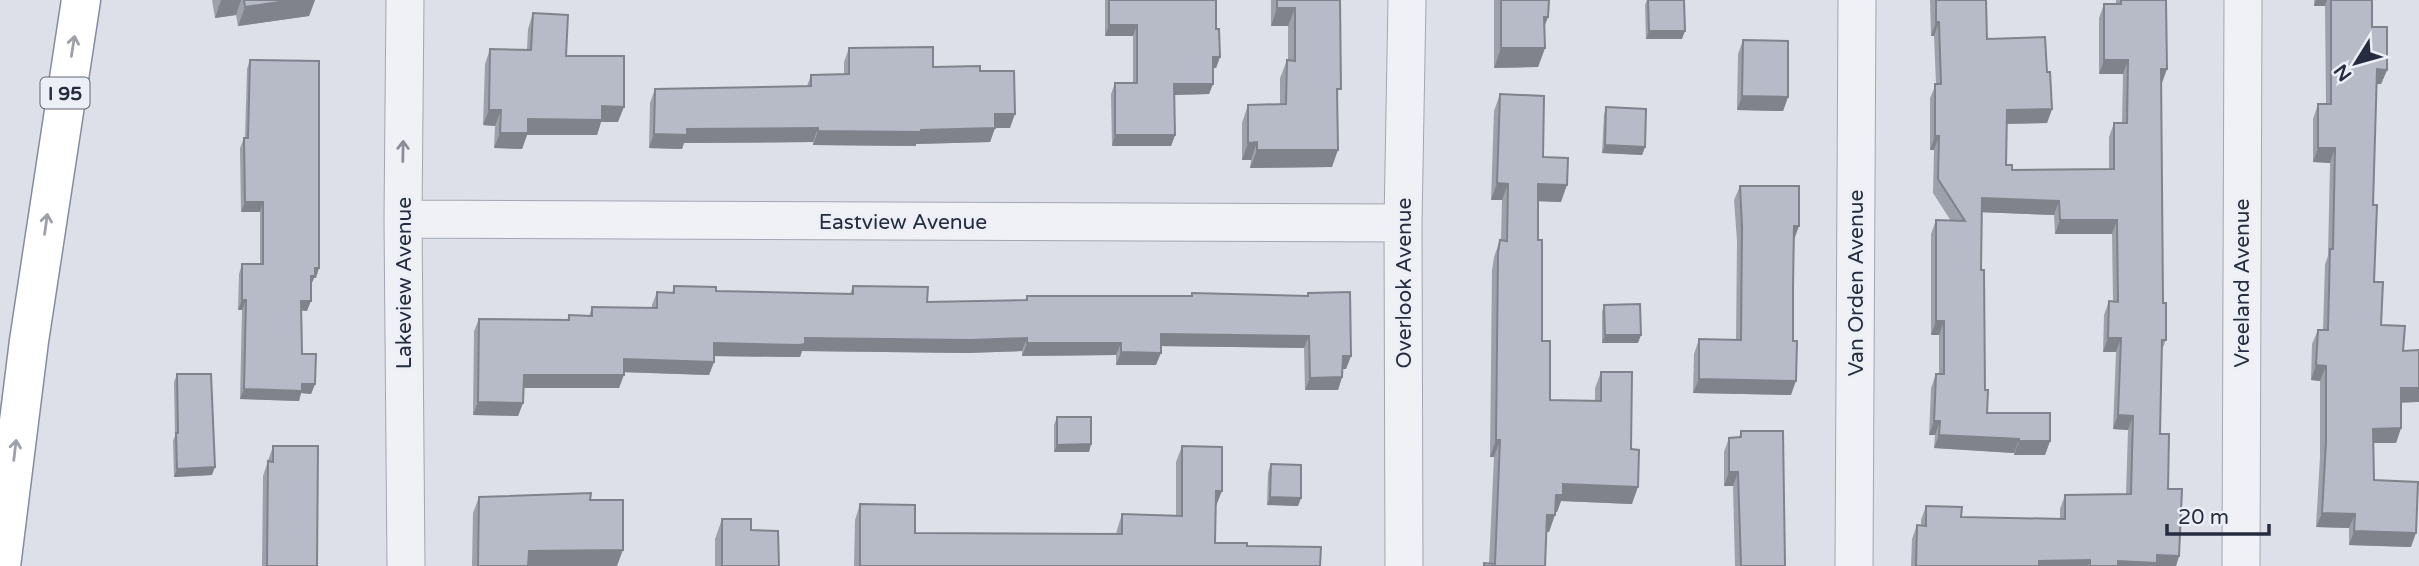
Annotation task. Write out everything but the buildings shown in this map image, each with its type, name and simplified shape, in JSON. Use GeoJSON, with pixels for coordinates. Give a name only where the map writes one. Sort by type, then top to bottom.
{"type":"FeatureCollection","features":[{"type":"Feature","properties":{"kind":"highway","name":"I 95"},"geometry":{"type":"LineString","coordinates":[[1,566],[31,329],[80,0]]}},
{"type":"Feature","properties":{"kind":"street","name":"Lakeview Avenue"},"geometry":{"type":"LineString","coordinates":[[405,0],[403,219],[406,566]]}},
{"type":"Feature","properties":{"kind":"street","name":"Overlook Avenue"},"geometry":{"type":"LineString","coordinates":[[1404,566],[1403,223],[1407,0]]}},
{"type":"Feature","properties":{"kind":"street","name":"Van Orden Avenue"},"geometry":{"type":"LineString","coordinates":[[1854,566],[1857,0]]}},
{"type":"Feature","properties":{"kind":"street","name":"Vreeland Avenue"},"geometry":{"type":"LineString","coordinates":[[2241,566],[2243,0]]}},
{"type":"Feature","properties":{"kind":"street","name":"Eastview Avenue"},"geometry":{"type":"LineString","coordinates":[[403,219],[1403,223]]}}]}
